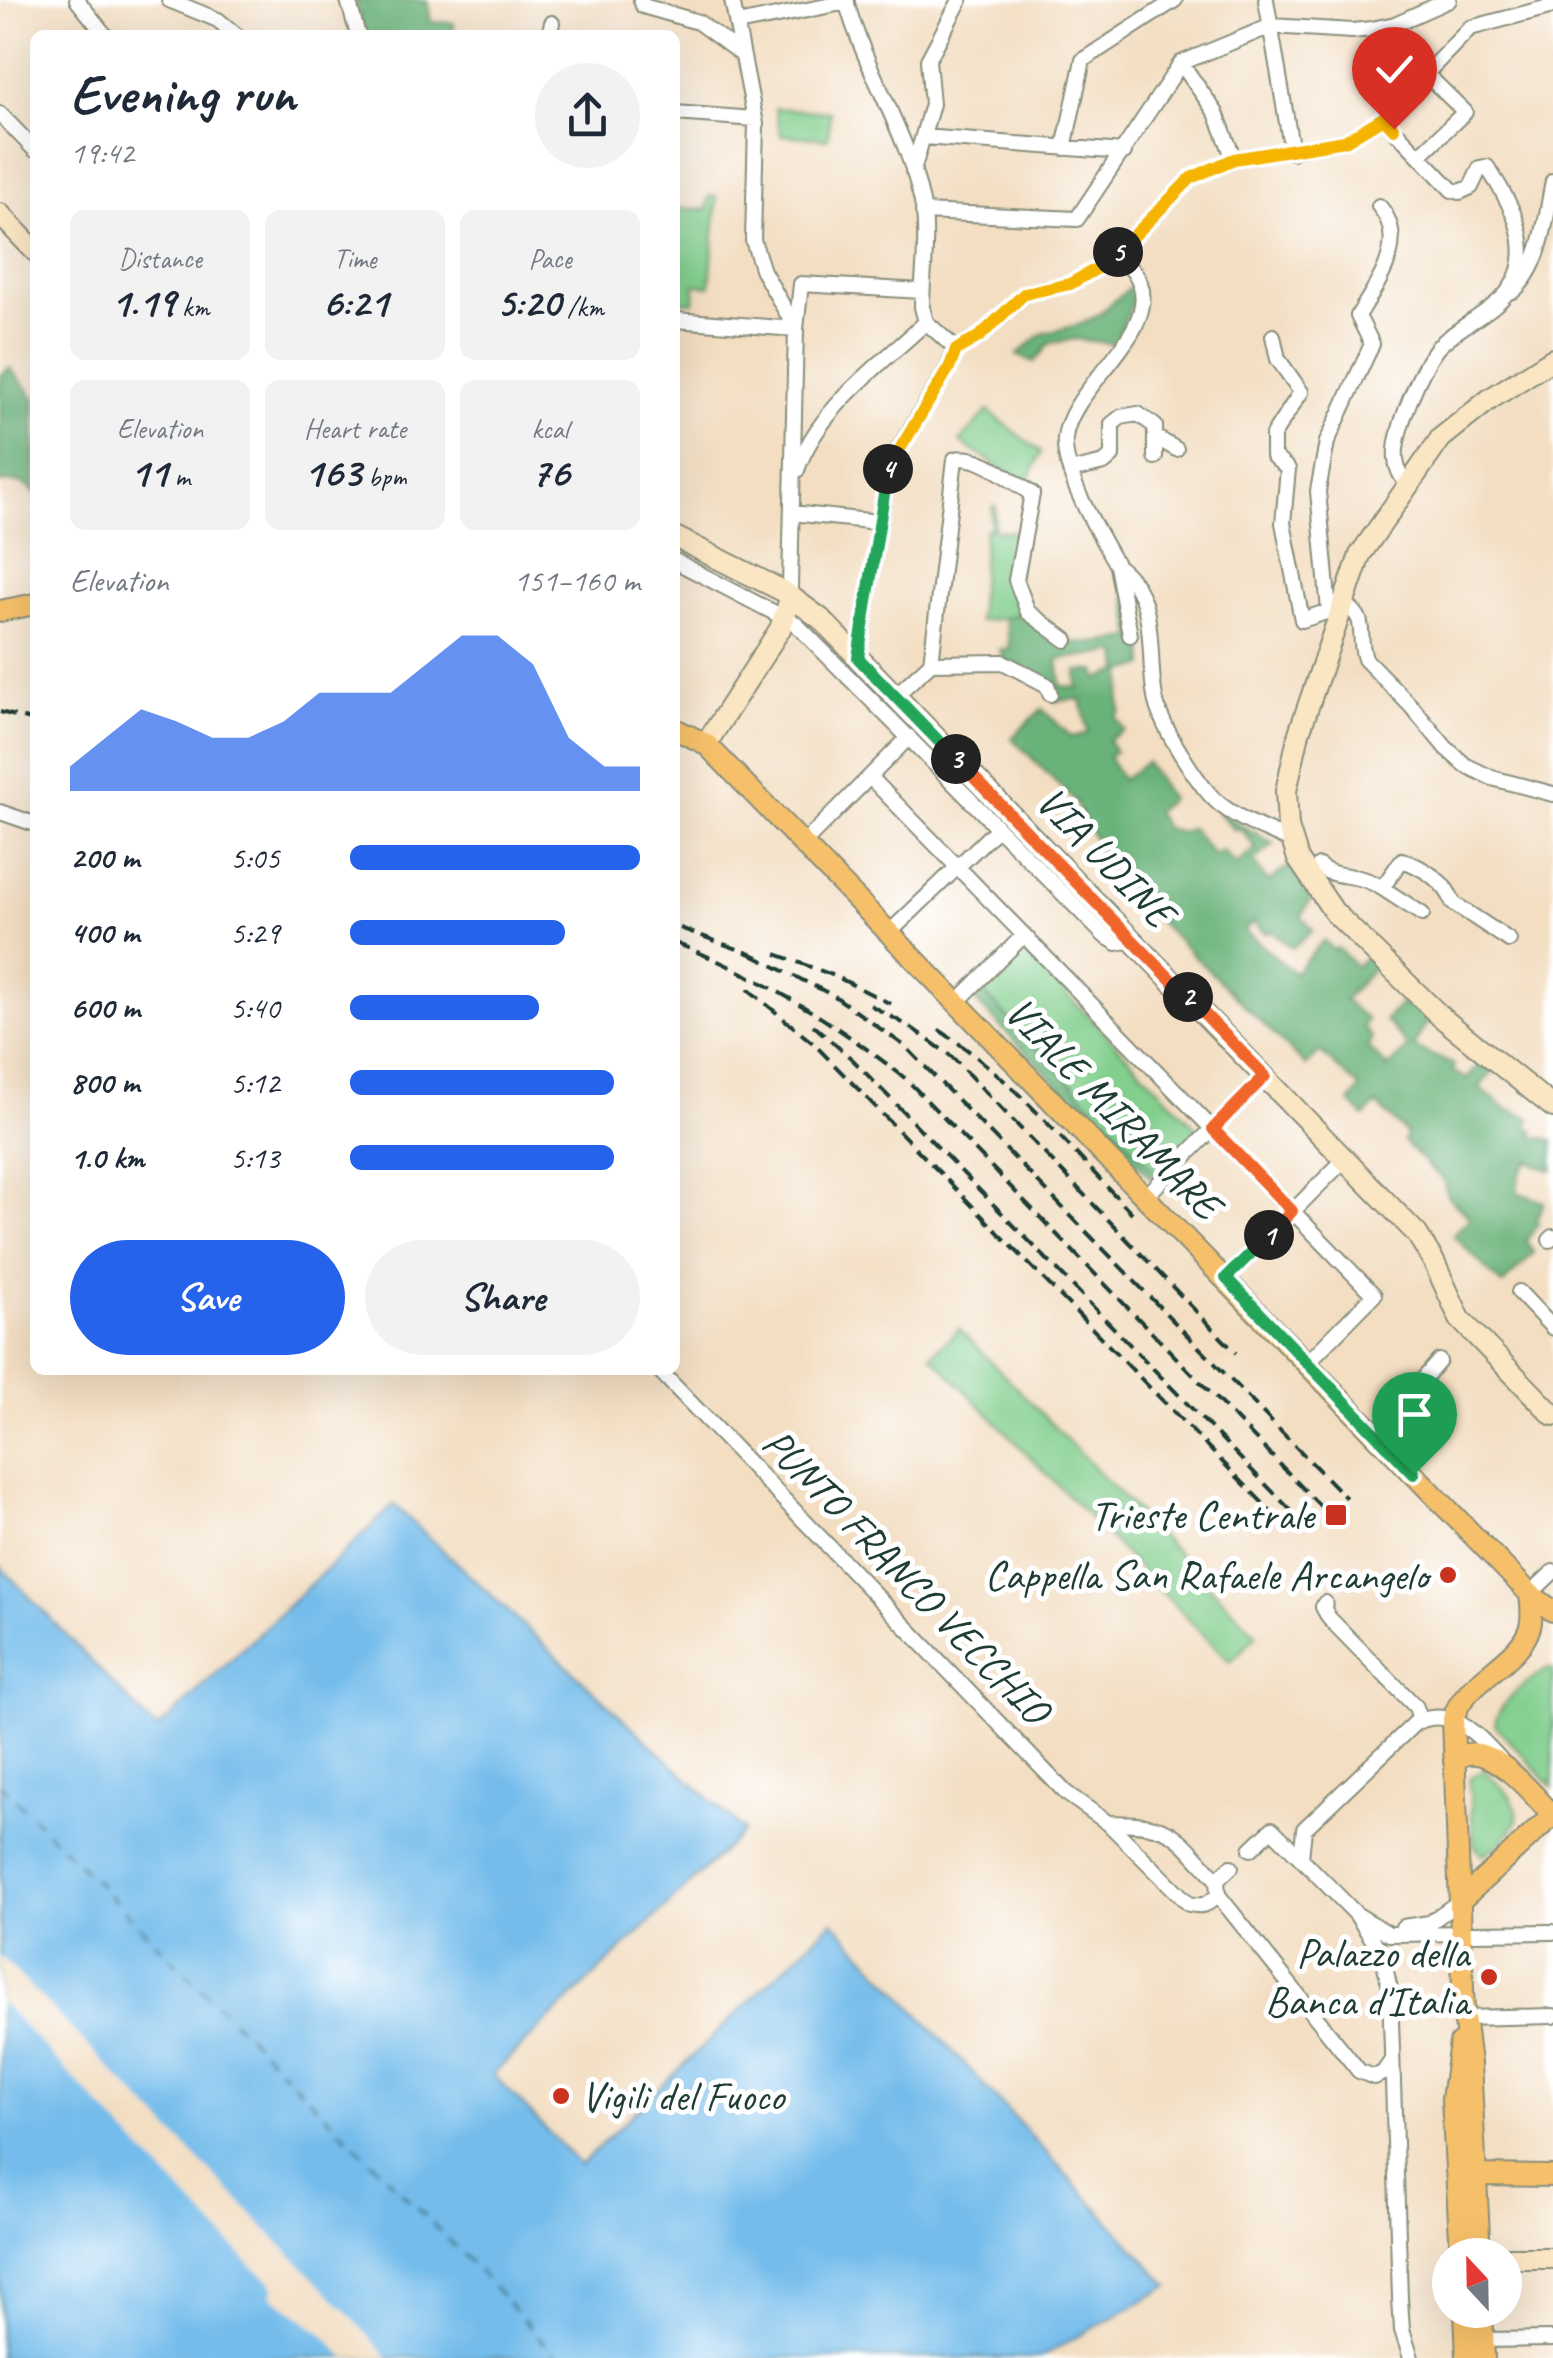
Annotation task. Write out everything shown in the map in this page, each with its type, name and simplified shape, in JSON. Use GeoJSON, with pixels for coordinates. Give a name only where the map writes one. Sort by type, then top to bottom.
{"type":"FeatureCollection","features":[{"type":"Feature","properties":{"kind":"main road"},"geometry":{"type":"LineString","coordinates":[[0,214],[30,246]]}},
{"type":"Feature","properties":{"kind":"main road"},"geometry":{"type":"LineString","coordinates":[[1553,359],[1454,425],[1426,458],[1360,555],[1299,733],[1288,773],[1286,810],[1298,850],[1319,894],[1349,928],[1441,1017],[1553,1106]]}},
{"type":"Feature","properties":{"kind":"main road","name":"VIA UDINE"},"geometry":{"type":"LineString","coordinates":[[680,539],[793,597],[820,619],[1346,1158],[1425,1244],[1460,1320],[1553,1416]]}},
{"type":"Feature","properties":{"kind":"main road"},"geometry":{"type":"LineString","coordinates":[[706,744],[788,603]]}},
{"type":"Feature","properties":{"kind":"main road"},"geometry":{"type":"LineString","coordinates":[[0,611],[30,605]]}},
{"type":"Feature","properties":{"kind":"main road","name":"VIALE MIRAMARE"},"geometry":{"type":"LineString","coordinates":[[680,731],[706,744],[1530,1594],[1553,1612]]}},
{"type":"Feature","properties":{"kind":"main road"},"geometry":{"type":"LineString","coordinates":[[1479,2238],[1470,2051],[1464,2016],[1453,1719],[1464,1696],[1525,1636],[1530,1626],[1530,1594]]}},
{"type":"Feature","properties":{"kind":"main road"},"geometry":{"type":"LineString","coordinates":[[1454,1761],[1473,1753],[1507,1767],[1553,1816],[1460,1901]]}},
{"type":"Feature","properties":{"kind":"main road"},"geometry":{"type":"LineString","coordinates":[[1457,1838],[1471,1862],[1482,1867],[1499,1863]]}},
{"type":"Feature","properties":{"kind":"main road"},"geometry":{"type":"LineString","coordinates":[[1460,2238],[1452,2099],[1464,2016]]}},
{"type":"Feature","properties":{"kind":"main road"},"geometry":{"type":"LineString","coordinates":[[1460,2048],[1468,2172],[1553,2176]]}},
{"type":"Feature","properties":{"kind":"main road"},"geometry":{"type":"LineString","coordinates":[[1522,2258],[1553,2258]]}},
{"type":"Feature","properties":{"kind":"street"},"geometry":{"type":"LineString","coordinates":[[77,0],[101,30]]}},
{"type":"Feature","properties":{"kind":"street"},"geometry":{"type":"LineString","coordinates":[[169,0],[218,20],[230,30]]}},
{"type":"Feature","properties":{"kind":"street"},"geometry":{"type":"LineString","coordinates":[[348,0],[357,30]]}},
{"type":"Feature","properties":{"kind":"street"},"geometry":{"type":"LineString","coordinates":[[641,0],[643,6],[698,22],[740,53]]}},
{"type":"Feature","properties":{"kind":"street"},"geometry":{"type":"LineString","coordinates":[[732,0],[755,119],[753,240],[763,272],[796,330]]}},
{"type":"Feature","properties":{"kind":"street"},"geometry":{"type":"LineString","coordinates":[[913,172],[932,104],[928,60],[960,0]]}},
{"type":"Feature","properties":{"kind":"street"},"geometry":{"type":"LineString","coordinates":[[1064,148],[1083,60],[1176,0]]}},
{"type":"Feature","properties":{"kind":"street"},"geometry":{"type":"LineString","coordinates":[[1266,0],[1292,152]]}},
{"type":"Feature","properties":{"kind":"street"},"geometry":{"type":"LineString","coordinates":[[923,212],[1076,219],[1181,63],[1271,26],[1352,32],[1395,24],[1449,0]]}},
{"type":"Feature","properties":{"kind":"street"},"geometry":{"type":"LineString","coordinates":[[737,24],[846,1],[913,172],[923,212],[922,291],[926,322],[956,350]]}},
{"type":"Feature","properties":{"kind":"street"},"geometry":{"type":"LineString","coordinates":[[858,658],[889,465],[956,350],[980,336],[1024,294],[1070,284],[1117,253],[1191,178],[1234,159],[1345,141],[1383,118],[1470,28],[1553,6]]}},
{"type":"Feature","properties":{"kind":"street"},"geometry":{"type":"LineString","coordinates":[[1181,63],[1216,113],[1234,159]]}},
{"type":"Feature","properties":{"kind":"street"},"geometry":{"type":"LineString","coordinates":[[1420,156],[1465,112],[1425,72]]}},
{"type":"Feature","properties":{"kind":"street"},"geometry":{"type":"LineString","coordinates":[[680,113],[755,119]]}},
{"type":"Feature","properties":{"kind":"street"},"geometry":{"type":"LineString","coordinates":[[0,114],[30,145]]}},
{"type":"Feature","properties":{"kind":"street"},"geometry":{"type":"LineString","coordinates":[[1383,118],[1452,190],[1460,192],[1472,187],[1480,168],[1488,168],[1514,208],[1520,232],[1520,262],[1504,296]]}},
{"type":"Feature","properties":{"kind":"street"},"geometry":{"type":"LineString","coordinates":[[923,137],[1124,152]]}},
{"type":"Feature","properties":{"kind":"street"},"geometry":{"type":"LineString","coordinates":[[1409,486],[1400,476],[1396,446],[1424,368],[1437,348],[1518,289],[1529,272],[1553,181]]}},
{"type":"Feature","properties":{"kind":"street"},"geometry":{"type":"LineString","coordinates":[[1338,612],[1322,482],[1327,442],[1372,344],[1358,316],[1392,255],[1391,229],[1379,206]]}},
{"type":"Feature","properties":{"kind":"street"},"geometry":{"type":"LineString","coordinates":[[1117,253],[1137,276],[1143,296],[1130,334],[1080,400],[1065,438],[1070,470],[1117,566],[1130,635]]}},
{"type":"Feature","properties":{"kind":"street"},"geometry":{"type":"LineString","coordinates":[[922,291],[800,284],[788,603],[809,635],[1105,936],[1117,943],[1133,940]]}},
{"type":"Feature","properties":{"kind":"street"},"geometry":{"type":"LineString","coordinates":[[680,320],[796,330]]}},
{"type":"Feature","properties":{"kind":"street"},"geometry":{"type":"LineString","coordinates":[[792,485],[806,445],[827,416],[926,322]]}},
{"type":"Feature","properties":{"kind":"street"},"geometry":{"type":"LineString","coordinates":[[1273,336],[1278,359],[1300,392],[1272,443],[1273,456],[1288,469],[1282,523],[1302,620],[1357,612],[1365,659],[1454,757],[1479,774],[1553,794]]}},
{"type":"Feature","properties":{"kind":"street"},"geometry":{"type":"LineString","coordinates":[[1070,470],[1104,463],[1112,456],[1112,424],[1121,417],[1138,414],[1155,426],[1155,457]]}},
{"type":"Feature","properties":{"kind":"street"},"geometry":{"type":"LineString","coordinates":[[1155,437],[1176,449]]}},
{"type":"Feature","properties":{"kind":"street"},"geometry":{"type":"LineString","coordinates":[[896,696],[932,663],[955,459],[962,457],[984,464],[1032,494],[1016,580],[1028,612],[1066,640]]}},
{"type":"Feature","properties":{"kind":"street"},"geometry":{"type":"LineString","coordinates":[[792,513],[878,522]]}},
{"type":"Feature","properties":{"kind":"street"},"geometry":{"type":"LineString","coordinates":[[680,563],[788,603]]}},
{"type":"Feature","properties":{"kind":"street"},"geometry":{"type":"LineString","coordinates":[[1117,566],[1130,575],[1145,603],[1155,698],[1160,716],[1182,751],[1218,803],[1298,850]]}},
{"type":"Feature","properties":{"kind":"street"},"geometry":{"type":"LineString","coordinates":[[932,663],[1003,662],[1047,685],[1050,694]]}},
{"type":"Feature","properties":{"kind":"street"},"geometry":{"type":"LineString","coordinates":[[803,844],[909,737]]}},
{"type":"Feature","properties":{"kind":"street"},"geometry":{"type":"LineString","coordinates":[[870,777],[1374,1295],[1308,1362]]}},
{"type":"Feature","properties":{"kind":"street"},"geometry":{"type":"LineString","coordinates":[[0,812],[30,822]]}},
{"type":"Feature","properties":{"kind":"street"},"geometry":{"type":"LineString","coordinates":[[890,932],[998,828]]}},
{"type":"Feature","properties":{"kind":"street"},"geometry":{"type":"LineString","coordinates":[[1382,888],[1402,860],[1412,863],[1450,892],[1453,903],[1509,940]]}},
{"type":"Feature","properties":{"kind":"street"},"geometry":{"type":"LineString","coordinates":[[1319,866],[1327,874],[1353,874],[1422,914]]}},
{"type":"Feature","properties":{"kind":"street"},"geometry":{"type":"LineString","coordinates":[[957,1002],[1024,935]]}},
{"type":"Feature","properties":{"kind":"street"},"geometry":{"type":"LineString","coordinates":[[1146,1196],[1265,1076]]}},
{"type":"Feature","properties":{"kind":"street"},"geometry":{"type":"LineString","coordinates":[[1226,1278],[1346,1158]]}},
{"type":"Feature","properties":{"kind":"street"},"geometry":{"type":"LineString","coordinates":[[1519,1292],[1553,1328]]}},
{"type":"Feature","properties":{"kind":"street"},"geometry":{"type":"LineString","coordinates":[[1376,1434],[1440,1361]]}},
{"type":"Feature","properties":{"kind":"street","name":"PUNTO FRANCO VECCHIO"},"geometry":{"type":"LineString","coordinates":[[664,1375],[1066,1793],[1108,1823],[1189,1904],[1210,1903],[1217,1887]]}},
{"type":"Feature","properties":{"kind":"street"},"geometry":{"type":"LineString","coordinates":[[1530,1594],[1553,1572]]}},
{"type":"Feature","properties":{"kind":"street"},"geometry":{"type":"LineString","coordinates":[[1325,1603],[1329,1618],[1416,1707],[1415,1724]]}},
{"type":"Feature","properties":{"kind":"street"},"geometry":{"type":"LineString","coordinates":[[1300,1858],[1304,1829],[1415,1724],[1434,1717],[1453,1719],[1472,1730],[1507,1767]]}},
{"type":"Feature","properties":{"kind":"street"},"geometry":{"type":"LineString","coordinates":[[1108,1823],[1143,1823],[1173,1832],[1359,2070],[1374,2077],[1393,2060]]}},
{"type":"Feature","properties":{"kind":"street"},"geometry":{"type":"LineString","coordinates":[[1250,1849],[1272,1829],[1304,1829]]}},
{"type":"Feature","properties":{"kind":"street"},"geometry":{"type":"LineString","coordinates":[[1272,1829],[1356,1914],[1386,1963],[1402,2330],[1411,2358]]}},
{"type":"Feature","properties":{"kind":"street"},"geometry":{"type":"LineString","coordinates":[[1217,1887],[1231,1867]]}},
{"type":"Feature","properties":{"kind":"street"},"geometry":{"type":"LineString","coordinates":[[1356,1914],[1384,1927],[1414,1926],[1440,1918],[1460,1901]]}},
{"type":"Feature","properties":{"kind":"street"},"geometry":{"type":"LineString","coordinates":[[1356,1914],[1389,1934],[1553,1932]]}},
{"type":"Feature","properties":{"kind":"street"},"geometry":{"type":"LineString","coordinates":[[1464,2016],[1553,2016]]}},
{"type":"Feature","properties":{"kind":"street"},"geometry":{"type":"LineString","coordinates":[[1475,2349],[1553,2339]]}},
{"type":"Feature","properties":{"kind":"green space"},"geometry":{"type":"Polygon","coordinates":[[[355,0],[427,0],[431,22],[454,23],[453,30],[363,30],[355,0]]]}},
{"type":"Feature","properties":{"kind":"green space"},"geometry":{"type":"Polygon","coordinates":[[[775,108],[830,112],[828,139],[781,135],[775,108]]]}},
{"type":"Feature","properties":{"kind":"green space"},"geometry":{"type":"Polygon","coordinates":[[[709,196],[717,197],[710,286],[695,285],[694,302],[680,301],[680,208],[707,210],[709,196]]]}},
{"type":"Feature","properties":{"kind":"green space"},"geometry":{"type":"Polygon","coordinates":[[[1134,284],[1136,295],[1115,344],[1076,339],[1050,343],[1034,362],[1017,355],[1042,334],[1097,316],[1134,284]]]}},
{"type":"Feature","properties":{"kind":"green space"},"geometry":{"type":"Polygon","coordinates":[[[10,368],[30,392],[30,489],[19,483],[0,483],[0,375],[10,368]]]}},
{"type":"Feature","properties":{"kind":"green space"},"geometry":{"type":"Polygon","coordinates":[[[988,411],[1041,452],[1027,485],[960,442],[988,411]]]}},
{"type":"Feature","properties":{"kind":"green space"},"geometry":{"type":"Polygon","coordinates":[[[993,506],[994,530],[1016,532],[1013,557],[1006,569],[1022,612],[1014,617],[978,621],[985,529],[990,529],[993,506]]]}},
{"type":"Feature","properties":{"kind":"green space"},"geometry":{"type":"Polygon","coordinates":[[[1124,581],[1141,622],[1145,666],[1123,672],[1121,711],[1116,717],[1124,730],[1108,740],[1115,752],[1108,757],[1122,780],[1146,762],[1170,799],[1155,812],[1165,828],[1182,832],[1191,828],[1213,855],[1222,850],[1236,865],[1256,848],[1242,830],[1233,829],[1217,811],[1274,844],[1253,861],[1268,882],[1293,863],[1313,896],[1301,916],[1313,930],[1292,948],[1272,931],[1265,933],[1253,922],[1244,930],[1294,973],[1324,940],[1356,967],[1369,954],[1379,963],[1344,1000],[1367,1020],[1363,1027],[1372,1038],[1367,1047],[1388,1068],[1406,1050],[1406,1044],[1385,1020],[1411,994],[1432,1014],[1413,1047],[1454,1065],[1452,1071],[1468,1079],[1481,1060],[1494,1070],[1479,1088],[1505,1108],[1530,1118],[1528,1126],[1535,1131],[1533,1136],[1553,1140],[1553,1171],[1528,1161],[1519,1176],[1517,1192],[1544,1202],[1536,1220],[1539,1223],[1526,1241],[1534,1253],[1502,1285],[1453,1235],[1470,1218],[1447,1195],[1443,1180],[1404,1142],[1406,1133],[1377,1104],[1364,1117],[1350,1102],[1360,1088],[1320,1052],[1306,1066],[1129,892],[1102,854],[1074,800],[1012,738],[1042,709],[1072,737],[1088,733],[1081,699],[1055,701],[1049,683],[1004,660],[1000,650],[1010,649],[1005,618],[1022,612],[1048,634],[1073,642],[1133,638],[1124,581]],[[1118,652],[1058,659],[1061,686],[1078,688],[1077,671],[1096,671],[1098,679],[1120,671],[1118,652]]]}},
{"type":"Feature","properties":{"kind":"green space"},"geometry":{"type":"Polygon","coordinates":[[[1024,950],[1199,1130],[1157,1172],[981,990],[1024,950]]]}},
{"type":"Feature","properties":{"kind":"green space"},"geometry":{"type":"Polygon","coordinates":[[[981,990],[1157,1172],[1151,1178],[973,999],[981,990]]]}},
{"type":"Feature","properties":{"kind":"green space"},"geometry":{"type":"Polygon","coordinates":[[[959,1329],[1257,1635],[1230,1662],[931,1355],[959,1329]]]}},
{"type":"Feature","properties":{"kind":"green space"},"geometry":{"type":"Polygon","coordinates":[[[1547,1669],[1553,1669],[1553,1787],[1495,1725],[1508,1701],[1547,1669]]]}},
{"type":"Feature","properties":{"kind":"green space"},"geometry":{"type":"Polygon","coordinates":[[[1484,1770],[1512,1800],[1517,1817],[1507,1835],[1482,1855],[1474,1845],[1469,1778],[1484,1770]]]}},
{"type":"Feature","properties":{"kind":"water"},"geometry":{"type":"Polygon","coordinates":[[[394,1505],[744,1831],[493,2074],[580,2165],[833,1921],[1169,2286],[1039,2358],[0,2358],[0,1566],[157,1730],[394,1505]]]}},
{"type":"Feature","properties":{"kind":"pier"},"geometry":{"type":"Polygon","coordinates":[[[0,1956],[388,2358],[346,2358],[321,2332],[271,2295],[274,2288],[270,2280],[254,2268],[0,2001],[0,1956]]]}},
{"type":"Feature","properties":{"kind":"ferry route"},"geometry":{"type":"LineString","coordinates":[[0,1784],[473,2265],[558,2358]]}},
{"type":"Feature","properties":{"kind":"railway"},"geometry":{"type":"LineString","coordinates":[[0,712],[30,720]]}},
{"type":"Feature","properties":{"kind":"railway"},"geometry":{"type":"LineString","coordinates":[[680,928],[765,959]]}},
{"type":"Feature","properties":{"kind":"railway"},"geometry":{"type":"LineString","coordinates":[[680,945],[796,1002],[906,1079],[1328,1514]]}},
{"type":"Feature","properties":{"kind":"railway"},"geometry":{"type":"LineString","coordinates":[[776,954],[835,976],[891,1004]]}},
{"type":"Feature","properties":{"kind":"railway"},"geometry":{"type":"LineString","coordinates":[[752,955],[836,997],[906,1047],[1346,1498]]}},
{"type":"Feature","properties":{"kind":"railway"},"geometry":{"type":"LineString","coordinates":[[748,989],[814,1044],[1292,1533]]}},
{"type":"Feature","properties":{"kind":"railway"},"geometry":{"type":"LineString","coordinates":[[870,1005],[912,1028],[952,1057],[1236,1353]]}},
{"type":"Feature","properties":{"kind":"railway"},"geometry":{"type":"LineString","coordinates":[[813,1025],[853,1060],[1311,1531]]}},
{"type":"Feature","properties":{"kind":"railway"},"geometry":{"type":"LineString","coordinates":[[939,1030],[1017,1092],[1132,1213]]}},
{"type":"Feature","properties":{"kind":"place","name":"Trieste Centrale"},"geometry":{"type":"Point","coordinates":[1336,1515]}},
{"type":"Feature","properties":{"kind":"place","name":"Cappella San Rafaele Arcangelo"},"geometry":{"type":"Point","coordinates":[1448,1575]}},
{"type":"Feature","properties":{"kind":"place","name":"Palazzo della Banca d'Italia"},"geometry":{"type":"Point","coordinates":[1489,1977]}},
{"type":"Feature","properties":{"kind":"place","name":"Vigili del Fuoco"},"geometry":{"type":"Point","coordinates":[561,2096]}},
{"type":"Feature","properties":{"kind":"route"},"geometry":{"type":"LineString","coordinates":[[1394,129],[1383,118],[1345,141],[1234,159],[1191,178],[1108,262],[1070,284],[1024,294],[980,336],[956,350],[889,465],[858,658],[1265,1076],[1213,1129],[1292,1211],[1226,1278],[1414,1474]]}}]}
